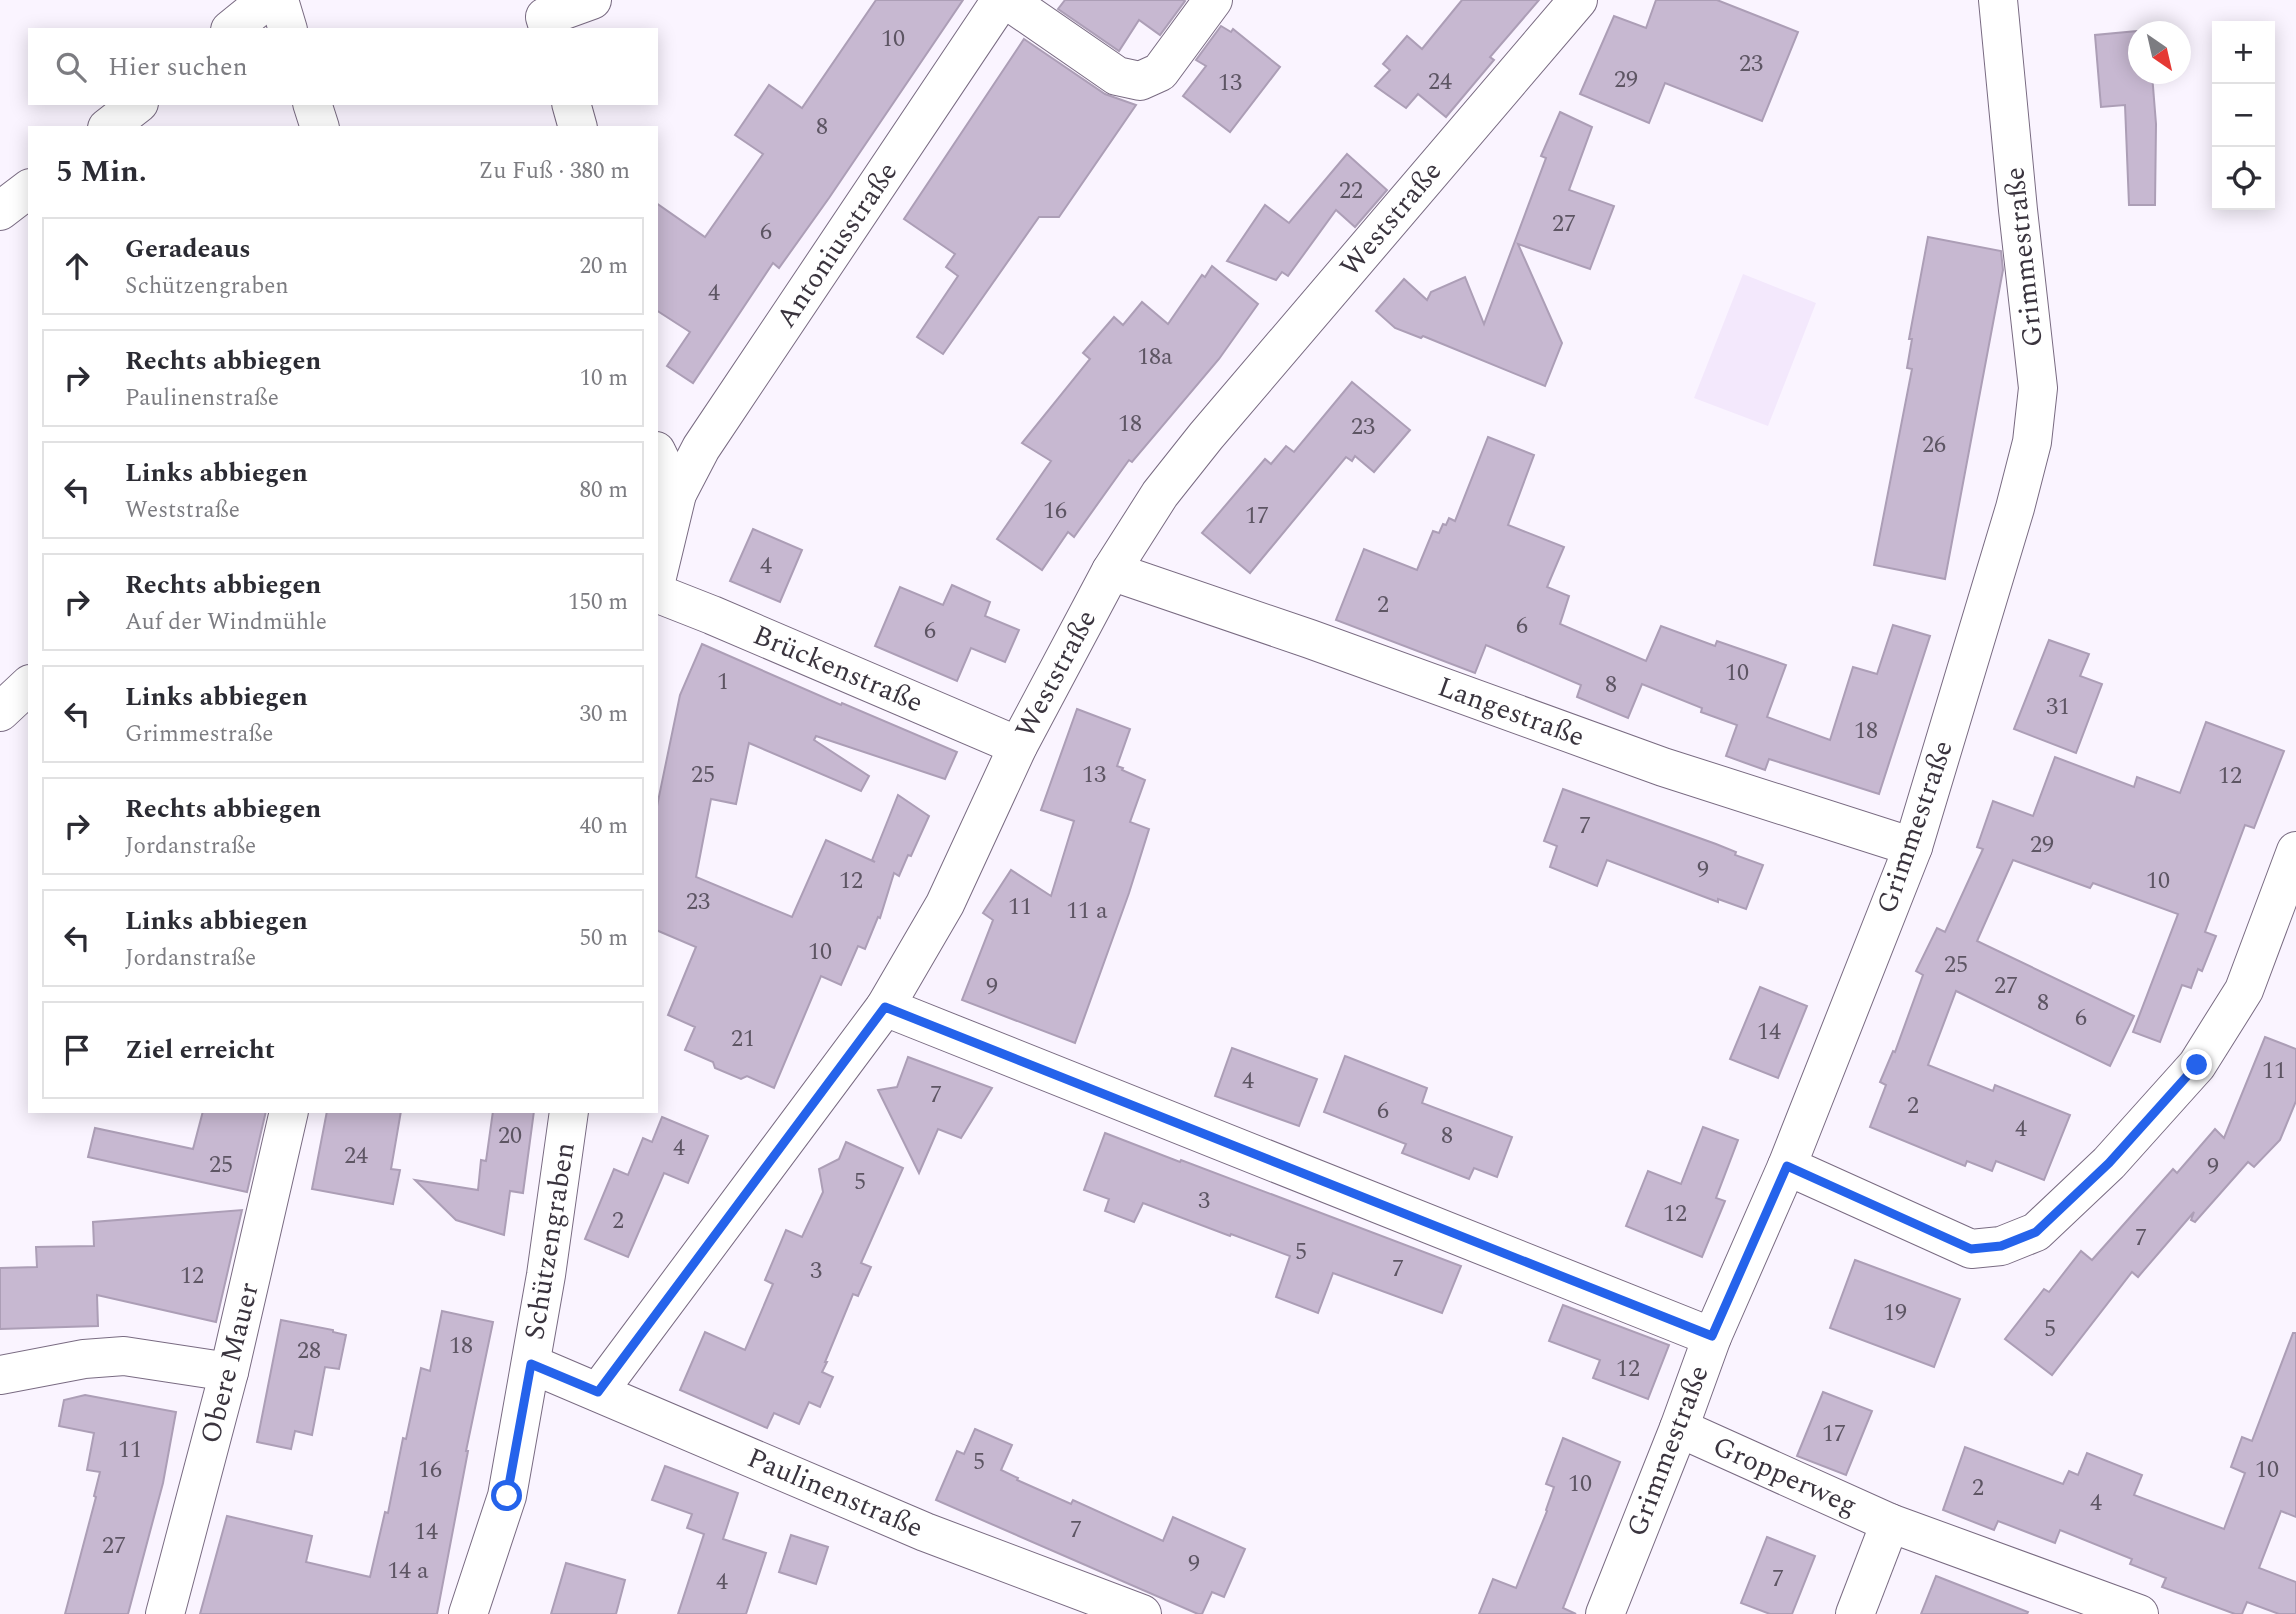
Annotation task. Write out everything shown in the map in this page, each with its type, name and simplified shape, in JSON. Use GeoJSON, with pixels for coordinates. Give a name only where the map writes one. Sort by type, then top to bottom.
{"type":"FeatureCollection","features":[{"type":"Feature","properties":{"kind":"street"},"geometry":{"type":"LineString","coordinates":[[232,28],[267,0]]}},
{"type":"Feature","properties":{"kind":"street"},"geometry":{"type":"LineString","coordinates":[[279,0],[287,28]]}},
{"type":"Feature","properties":{"kind":"street"},"geometry":{"type":"LineString","coordinates":[[547,24],[592,0]]}},
{"type":"Feature","properties":{"kind":"street","name":"Antoniusstraße"},"geometry":{"type":"LineString","coordinates":[[677,494],[701,448],[1001,0]]}},
{"type":"Feature","properties":{"kind":"street"},"geometry":{"type":"LineString","coordinates":[[1007,0],[1117,76],[1140,81],[1160,72],[1213,0]]}},
{"type":"Feature","properties":{"kind":"street","name":"Weststraße"},"geometry":{"type":"LineString","coordinates":[[598,1392],[885,1007],[944,904],[1018,746],[1111,571],[1160,494],[1206,436],[1578,0]]}},
{"type":"Feature","properties":{"kind":"street","name":"Grimmestraße"},"geometry":{"type":"LineString","coordinates":[[1605,1614],[1679,1428],[1712,1336],[1787,1166],[1913,847],[2015,508],[2032,442],[2038,388],[1998,0]]}},
{"type":"Feature","properties":{"kind":"street"},"geometry":{"type":"LineString","coordinates":[[110,126],[136,105]]}},
{"type":"Feature","properties":{"kind":"street"},"geometry":{"type":"LineString","coordinates":[[313,105],[319,126]]}},
{"type":"Feature","properties":{"kind":"street"},"geometry":{"type":"LineString","coordinates":[[572,105],[577,126]]}},
{"type":"Feature","properties":{"kind":"street"},"geometry":{"type":"LineString","coordinates":[[0,211],[28,190]]}},
{"type":"Feature","properties":{"kind":"street"},"geometry":{"type":"LineString","coordinates":[[658,455],[677,494],[658,573]]}},
{"type":"Feature","properties":{"kind":"street","name":"Langestraße"},"geometry":{"type":"LineString","coordinates":[[1111,571],[1310,639],[1663,767],[1913,847]]}},
{"type":"Feature","properties":{"kind":"street","name":"Brückenstraße"},"geometry":{"type":"LineString","coordinates":[[658,594],[1018,746]]}},
{"type":"Feature","properties":{"kind":"street"},"geometry":{"type":"LineString","coordinates":[[0,712],[28,686]]}},
{"type":"Feature","properties":{"kind":"street"},"geometry":{"type":"LineString","coordinates":[[1787,1166],[1971,1249],[2001,1246],[2036,1232],[2109,1163],[2197,1065],[2244,990],[2296,851]]}},
{"type":"Feature","properties":{"kind":"street"},"geometry":{"type":"LineString","coordinates":[[885,1007],[1712,1336]]}},
{"type":"Feature","properties":{"kind":"street","name":"Obere Mauer"},"geometry":{"type":"LineString","coordinates":[[165,1614],[229,1371],[289,1113]]}},
{"type":"Feature","properties":{"kind":"street","name":"Schützengraben"},"geometry":{"type":"LineString","coordinates":[[468,1614],[507,1496],[546,1275],[569,1113]]}},
{"type":"Feature","properties":{"kind":"street"},"geometry":{"type":"LineString","coordinates":[[0,1375],[84,1359],[124,1356],[229,1371]]}},
{"type":"Feature","properties":{"kind":"street","name":"Paulinenstraße"},"geometry":{"type":"LineString","coordinates":[[531,1364],[925,1532],[1142,1614]]}},
{"type":"Feature","properties":{"kind":"street","name":"Gropperweg"},"geometry":{"type":"LineString","coordinates":[[1679,1428],[1890,1523],[2139,1614]]}},
{"type":"Feature","properties":{"kind":"street","name":"Gropperweg"},"geometry":{"type":"LineString","coordinates":[[1855,1614],[1890,1523]]}},
{"type":"Feature","properties":{"kind":"shaded area"},"geometry":{"type":"Polygon","coordinates":[[[1743,274],[1816,303],[1768,426],[1694,398],[1743,274]]]}},
{"type":"Feature","properties":{"kind":"building"},"geometry":{"type":"Polygon","coordinates":[[[876,0],[963,0],[829,198],[779,268],[773,263],[693,383],[667,366],[690,332],[658,311],[658,204],[705,237],[763,154],[735,135],[769,85],[802,108],[876,0]]]}},
{"type":"Feature","properties":{"kind":"building"},"geometry":{"type":"Polygon","coordinates":[[[1065,0],[1185,1],[1160,35],[1139,20],[1119,51],[1058,9],[1065,0]]]}},
{"type":"Feature","properties":{"kind":"building"},"geometry":{"type":"Polygon","coordinates":[[[1462,0],[1539,0],[1490,57],[1494,60],[1446,117],[1418,94],[1406,108],[1375,86],[1390,70],[1383,64],[1407,36],[1422,49],[1462,0]]]}},
{"type":"Feature","properties":{"kind":"building"},"geometry":{"type":"Polygon","coordinates":[[[1656,0],[1717,0],[1798,32],[1762,121],[1665,83],[1649,123],[1580,94],[1614,16],[1646,28],[1656,0]]]}},
{"type":"Feature","properties":{"kind":"building"},"geometry":{"type":"Polygon","coordinates":[[[1221,26],[1231,32],[1233,29],[1280,67],[1230,132],[1183,96],[1206,66],[1196,60],[1221,26]]]}},
{"type":"Feature","properties":{"kind":"building"},"geometry":{"type":"Polygon","coordinates":[[[2128,32],[2128,84],[2153,84],[2156,124],[2155,205],[2129,205],[2125,105],[2101,107],[2095,35],[2128,32]]]}},
{"type":"Feature","properties":{"kind":"building"},"geometry":{"type":"Polygon","coordinates":[[[1024,39],[1105,94],[1136,105],[1059,217],[1039,217],[943,354],[917,337],[958,276],[946,267],[955,254],[904,219],[1024,39]]]}},
{"type":"Feature","properties":{"kind":"building"},"geometry":{"type":"Polygon","coordinates":[[[1560,112],[1592,127],[1569,190],[1614,206],[1590,269],[1518,244],[1562,343],[1545,386],[1423,336],[1421,338],[1395,328],[1376,311],[1404,279],[1427,300],[1431,292],[1465,277],[1484,324],[1546,158],[1541,156],[1560,112]]]}},
{"type":"Feature","properties":{"kind":"building"},"geometry":{"type":"Polygon","coordinates":[[[1347,154],[1387,190],[1355,227],[1336,210],[1288,276],[1282,272],[1276,280],[1227,261],[1265,205],[1289,223],[1347,154]]]}},
{"type":"Feature","properties":{"kind":"building"},"geometry":{"type":"Polygon","coordinates":[[[1928,237],[2001,251],[2003,270],[1945,579],[1874,565],[1912,369],[1907,368],[1912,339],[1909,339],[1928,237]]]}},
{"type":"Feature","properties":{"kind":"building"},"geometry":{"type":"Polygon","coordinates":[[[1212,266],[1258,304],[1219,359],[1132,462],[1129,460],[1074,537],[1068,532],[1042,570],[997,539],[1051,461],[1022,443],[1090,359],[1083,353],[1114,317],[1123,325],[1142,302],[1168,324],[1202,275],[1205,277],[1212,266]]]}},
{"type":"Feature","properties":{"kind":"building"},"geometry":{"type":"Polygon","coordinates":[[[1352,382],[1410,430],[1374,472],[1355,456],[1352,461],[1346,457],[1250,573],[1202,533],[1265,459],[1271,464],[1286,446],[1294,452],[1352,382]]]}},
{"type":"Feature","properties":{"kind":"building"},"geometry":{"type":"Polygon","coordinates":[[[1488,437],[1534,455],[1508,525],[1564,547],[1547,587],[1569,596],[1560,624],[1646,661],[1661,626],[1715,646],[1717,641],[1786,665],[1767,717],[1830,740],[1853,667],[1877,674],[1893,625],[1930,636],[1879,794],[1769,759],[1765,770],[1726,756],[1737,725],[1701,712],[1702,708],[1642,684],[1628,718],[1577,697],[1581,685],[1486,645],[1475,673],[1336,620],[1364,549],[1417,570],[1433,531],[1439,533],[1449,518],[1455,521],[1488,437]]]}},
{"type":"Feature","properties":{"kind":"building"},"geometry":{"type":"Polygon","coordinates":[[[753,529],[802,550],[780,602],[730,581],[753,529]]]}},
{"type":"Feature","properties":{"kind":"building"},"geometry":{"type":"Polygon","coordinates":[[[952,585],[990,602],[985,616],[1019,630],[1005,662],[971,648],[957,681],[875,646],[900,587],[943,605],[952,585]]]}},
{"type":"Feature","properties":{"kind":"building"},"geometry":{"type":"Polygon","coordinates":[[[2049,640],[2089,654],[2080,676],[2102,684],[2076,753],[2014,729],[2049,640]]]}},
{"type":"Feature","properties":{"kind":"building"},"geometry":{"type":"Polygon","coordinates":[[[702,644],[957,752],[945,779],[816,736],[814,740],[869,776],[861,791],[749,743],[736,804],[711,799],[696,877],[792,917],[826,840],[875,862],[872,860],[898,795],[929,816],[899,876],[894,873],[880,918],[878,917],[865,949],[858,946],[841,985],[821,976],[774,1088],[747,1076],[741,1079],[715,1068],[713,1062],[685,1050],[695,1027],[668,1015],[696,947],[658,931],[658,801],[680,695],[702,644]]]}},
{"type":"Feature","properties":{"kind":"building"},"geometry":{"type":"Polygon","coordinates":[[[1077,709],[1130,729],[1117,766],[1145,780],[1130,822],[1149,829],[1075,1043],[962,1000],[993,920],[983,913],[1011,870],[1051,896],[1074,821],[1041,810],[1077,709]]]}},
{"type":"Feature","properties":{"kind":"building"},"geometry":{"type":"Polygon","coordinates":[[[2206,722],[2284,751],[2254,828],[2245,825],[2205,932],[2216,936],[2202,971],[2198,969],[2191,988],[2182,985],[2160,1042],[2133,1032],[2178,914],[2093,883],[2090,888],[2013,860],[1977,941],[2134,1016],[2110,1066],[1956,991],[1928,1065],[1993,1091],[1995,1085],[2070,1115],[2044,1180],[1996,1161],[1992,1171],[1967,1161],[1965,1166],[1870,1127],[1886,1085],[1880,1082],[1893,1051],[1895,1052],[1923,975],[1916,971],[1937,928],[1945,932],[1983,849],[1977,847],[1993,801],[2033,816],[2055,757],[2134,787],[2137,777],[2180,793],[2206,722]]]}},
{"type":"Feature","properties":{"kind":"building"},"geometry":{"type":"Polygon","coordinates":[[[1563,789],[1716,844],[1736,852],[1735,855],[1763,865],[1746,909],[1718,899],[1718,902],[1607,860],[1597,886],[1550,867],[1557,846],[1544,841],[1563,789]]]}},
{"type":"Feature","properties":{"kind":"building"},"geometry":{"type":"Polygon","coordinates":[[[1760,987],[1807,1006],[1778,1078],[1730,1059],[1760,987]]]}},
{"type":"Feature","properties":{"kind":"building"},"geometry":{"type":"Polygon","coordinates":[[[2265,1037],[2296,1049],[2296,1101],[2280,1140],[2254,1167],[2248,1162],[2195,1222],[2191,1220],[2194,1212],[2138,1277],[2132,1272],[2052,1375],[2005,1339],[2044,1289],[2049,1292],[2081,1251],[2092,1260],[2173,1169],[2177,1173],[2215,1129],[2224,1138],[2265,1037]]]}},
{"type":"Feature","properties":{"kind":"building"},"geometry":{"type":"Polygon","coordinates":[[[1232,1048],[1317,1079],[1299,1126],[1215,1096],[1232,1048]]]}},
{"type":"Feature","properties":{"kind":"building"},"geometry":{"type":"Polygon","coordinates":[[[1345,1056],[1427,1088],[1422,1103],[1512,1137],[1497,1177],[1474,1168],[1469,1179],[1402,1153],[1406,1144],[1324,1112],[1345,1056]]]}},
{"type":"Feature","properties":{"kind":"building"},"geometry":{"type":"Polygon","coordinates":[[[908,1057],[992,1088],[961,1138],[938,1129],[919,1173],[878,1090],[897,1087],[908,1057]]]}},
{"type":"Feature","properties":{"kind":"building"},"geometry":{"type":"Polygon","coordinates":[[[202,1113],[266,1113],[247,1192],[88,1157],[95,1128],[193,1149],[202,1113]]]}},
{"type":"Feature","properties":{"kind":"building"},"geometry":{"type":"Polygon","coordinates":[[[327,1113],[401,1113],[391,1169],[400,1170],[393,1204],[312,1189],[327,1113]]]}},
{"type":"Feature","properties":{"kind":"building"},"geometry":{"type":"Polygon","coordinates":[[[493,1113],[534,1113],[523,1193],[510,1191],[504,1235],[456,1220],[415,1180],[478,1190],[481,1160],[486,1161],[493,1113]]]}},
{"type":"Feature","properties":{"kind":"building"},"geometry":{"type":"Polygon","coordinates":[[[662,1117],[708,1136],[688,1183],[664,1173],[628,1257],[585,1239],[614,1169],[628,1175],[643,1138],[652,1142],[662,1117]]]}},
{"type":"Feature","properties":{"kind":"building"},"geometry":{"type":"Polygon","coordinates":[[[1703,1127],[1738,1140],[1716,1198],[1725,1201],[1702,1257],[1626,1226],[1648,1171],[1681,1184],[1703,1127]]]}},
{"type":"Feature","properties":{"kind":"building"},"geometry":{"type":"Polygon","coordinates":[[[1105,1133],[1461,1266],[1442,1313],[1333,1273],[1318,1313],[1276,1297],[1290,1256],[1143,1203],[1134,1222],[1105,1211],[1109,1199],[1084,1190],[1105,1133]]]}},
{"type":"Feature","properties":{"kind":"building"},"geometry":{"type":"Polygon","coordinates":[[[846,1142],[903,1168],[861,1263],[871,1267],[858,1296],[853,1294],[825,1362],[822,1372],[833,1377],[820,1407],[809,1402],[799,1424],[774,1413],[767,1428],[680,1390],[705,1332],[745,1350],[773,1284],[765,1280],[786,1230],[802,1237],[823,1192],[819,1169],[839,1159],[846,1142]]]}},
{"type":"Feature","properties":{"kind":"building"},"geometry":{"type":"Polygon","coordinates":[[[242,1210],[216,1322],[97,1295],[98,1326],[0,1329],[0,1268],[37,1267],[36,1247],[94,1246],[93,1222],[242,1210]]]}},
{"type":"Feature","properties":{"kind":"building"},"geometry":{"type":"Polygon","coordinates":[[[1855,1260],[1960,1299],[1934,1367],[1830,1328],[1855,1260]]]}},
{"type":"Feature","properties":{"kind":"building"},"geometry":{"type":"Polygon","coordinates":[[[1563,1305],[1669,1345],[1648,1399],[1593,1378],[1600,1360],[1549,1341],[1563,1305]]]}},
{"type":"Feature","properties":{"kind":"building"},"geometry":{"type":"Polygon","coordinates":[[[442,1311],[493,1322],[466,1451],[437,1614],[200,1614],[227,1516],[312,1536],[306,1562],[370,1577],[385,1512],[388,1513],[421,1368],[430,1371],[442,1311]]]}},
{"type":"Feature","properties":{"kind":"building"},"geometry":{"type":"Polygon","coordinates":[[[281,1320],[346,1335],[339,1369],[325,1367],[312,1435],[295,1431],[291,1449],[257,1442],[281,1320]]]}},
{"type":"Feature","properties":{"kind":"building"},"geometry":{"type":"Polygon","coordinates":[[[2293,1333],[2296,1333],[2296,1517],[2281,1511],[2259,1568],[2296,1582],[2296,1614],[2279,1614],[2247,1602],[2242,1614],[2235,1614],[2162,1587],[2166,1578],[2130,1564],[2132,1559],[2060,1530],[2055,1543],[1998,1521],[1994,1530],[1943,1510],[1965,1447],[2063,1484],[2069,1471],[2078,1475],[2087,1453],[2142,1475],[2134,1495],[2224,1529],[2245,1473],[2231,1467],[2242,1437],[2252,1441],[2293,1333]]]}},
{"type":"Feature","properties":{"kind":"building"},"geometry":{"type":"Polygon","coordinates":[[[1823,1392],[1872,1411],[1846,1475],[1797,1456],[1823,1392]]]}},
{"type":"Feature","properties":{"kind":"building"},"geometry":{"type":"Polygon","coordinates":[[[85,1395],[176,1412],[163,1483],[128,1614],[65,1614],[100,1472],[87,1470],[94,1433],[59,1426],[64,1400],[85,1395]]]}},
{"type":"Feature","properties":{"kind":"building"},"geometry":{"type":"Polygon","coordinates":[[[975,1429],[1012,1445],[1001,1470],[1071,1504],[1073,1500],[1163,1541],[1173,1517],[1245,1549],[1224,1597],[1212,1592],[1202,1614],[1198,1614],[936,1500],[957,1451],[964,1454],[975,1429]]]}},
{"type":"Feature","properties":{"kind":"building"},"geometry":{"type":"Polygon","coordinates":[[[1563,1438],[1620,1462],[1563,1608],[1576,1614],[1479,1614],[1493,1579],[1516,1588],[1547,1511],[1554,1487],[1546,1484],[1563,1438]]]}},
{"type":"Feature","properties":{"kind":"building"},"geometry":{"type":"Polygon","coordinates":[[[665,1466],[738,1493],[723,1539],[766,1553],[746,1614],[678,1614],[704,1534],[687,1528],[692,1514],[652,1500],[665,1466]]]}},
{"type":"Feature","properties":{"kind":"building"},"geometry":{"type":"Polygon","coordinates":[[[791,1535],[828,1547],[816,1584],[779,1572],[791,1535]]]}},
{"type":"Feature","properties":{"kind":"building"},"geometry":{"type":"Polygon","coordinates":[[[1767,1537],[1815,1556],[1792,1614],[1770,1614],[1741,1603],[1767,1537]]]}},
{"type":"Feature","properties":{"kind":"building"},"geometry":{"type":"Polygon","coordinates":[[[566,1563],[625,1580],[616,1614],[551,1614],[566,1563]]]}},
{"type":"Feature","properties":{"kind":"building"},"geometry":{"type":"Polygon","coordinates":[[[1936,1576],[2028,1612],[1921,1614],[1936,1576]]]}},
{"type":"Feature","properties":{"kind":"route"},"geometry":{"type":"LineString","coordinates":[[507,1496],[531,1364],[598,1392],[885,1007],[1712,1336],[1787,1166],[1971,1249],[2001,1246],[2036,1232],[2109,1163],[2197,1065]]}}]}
